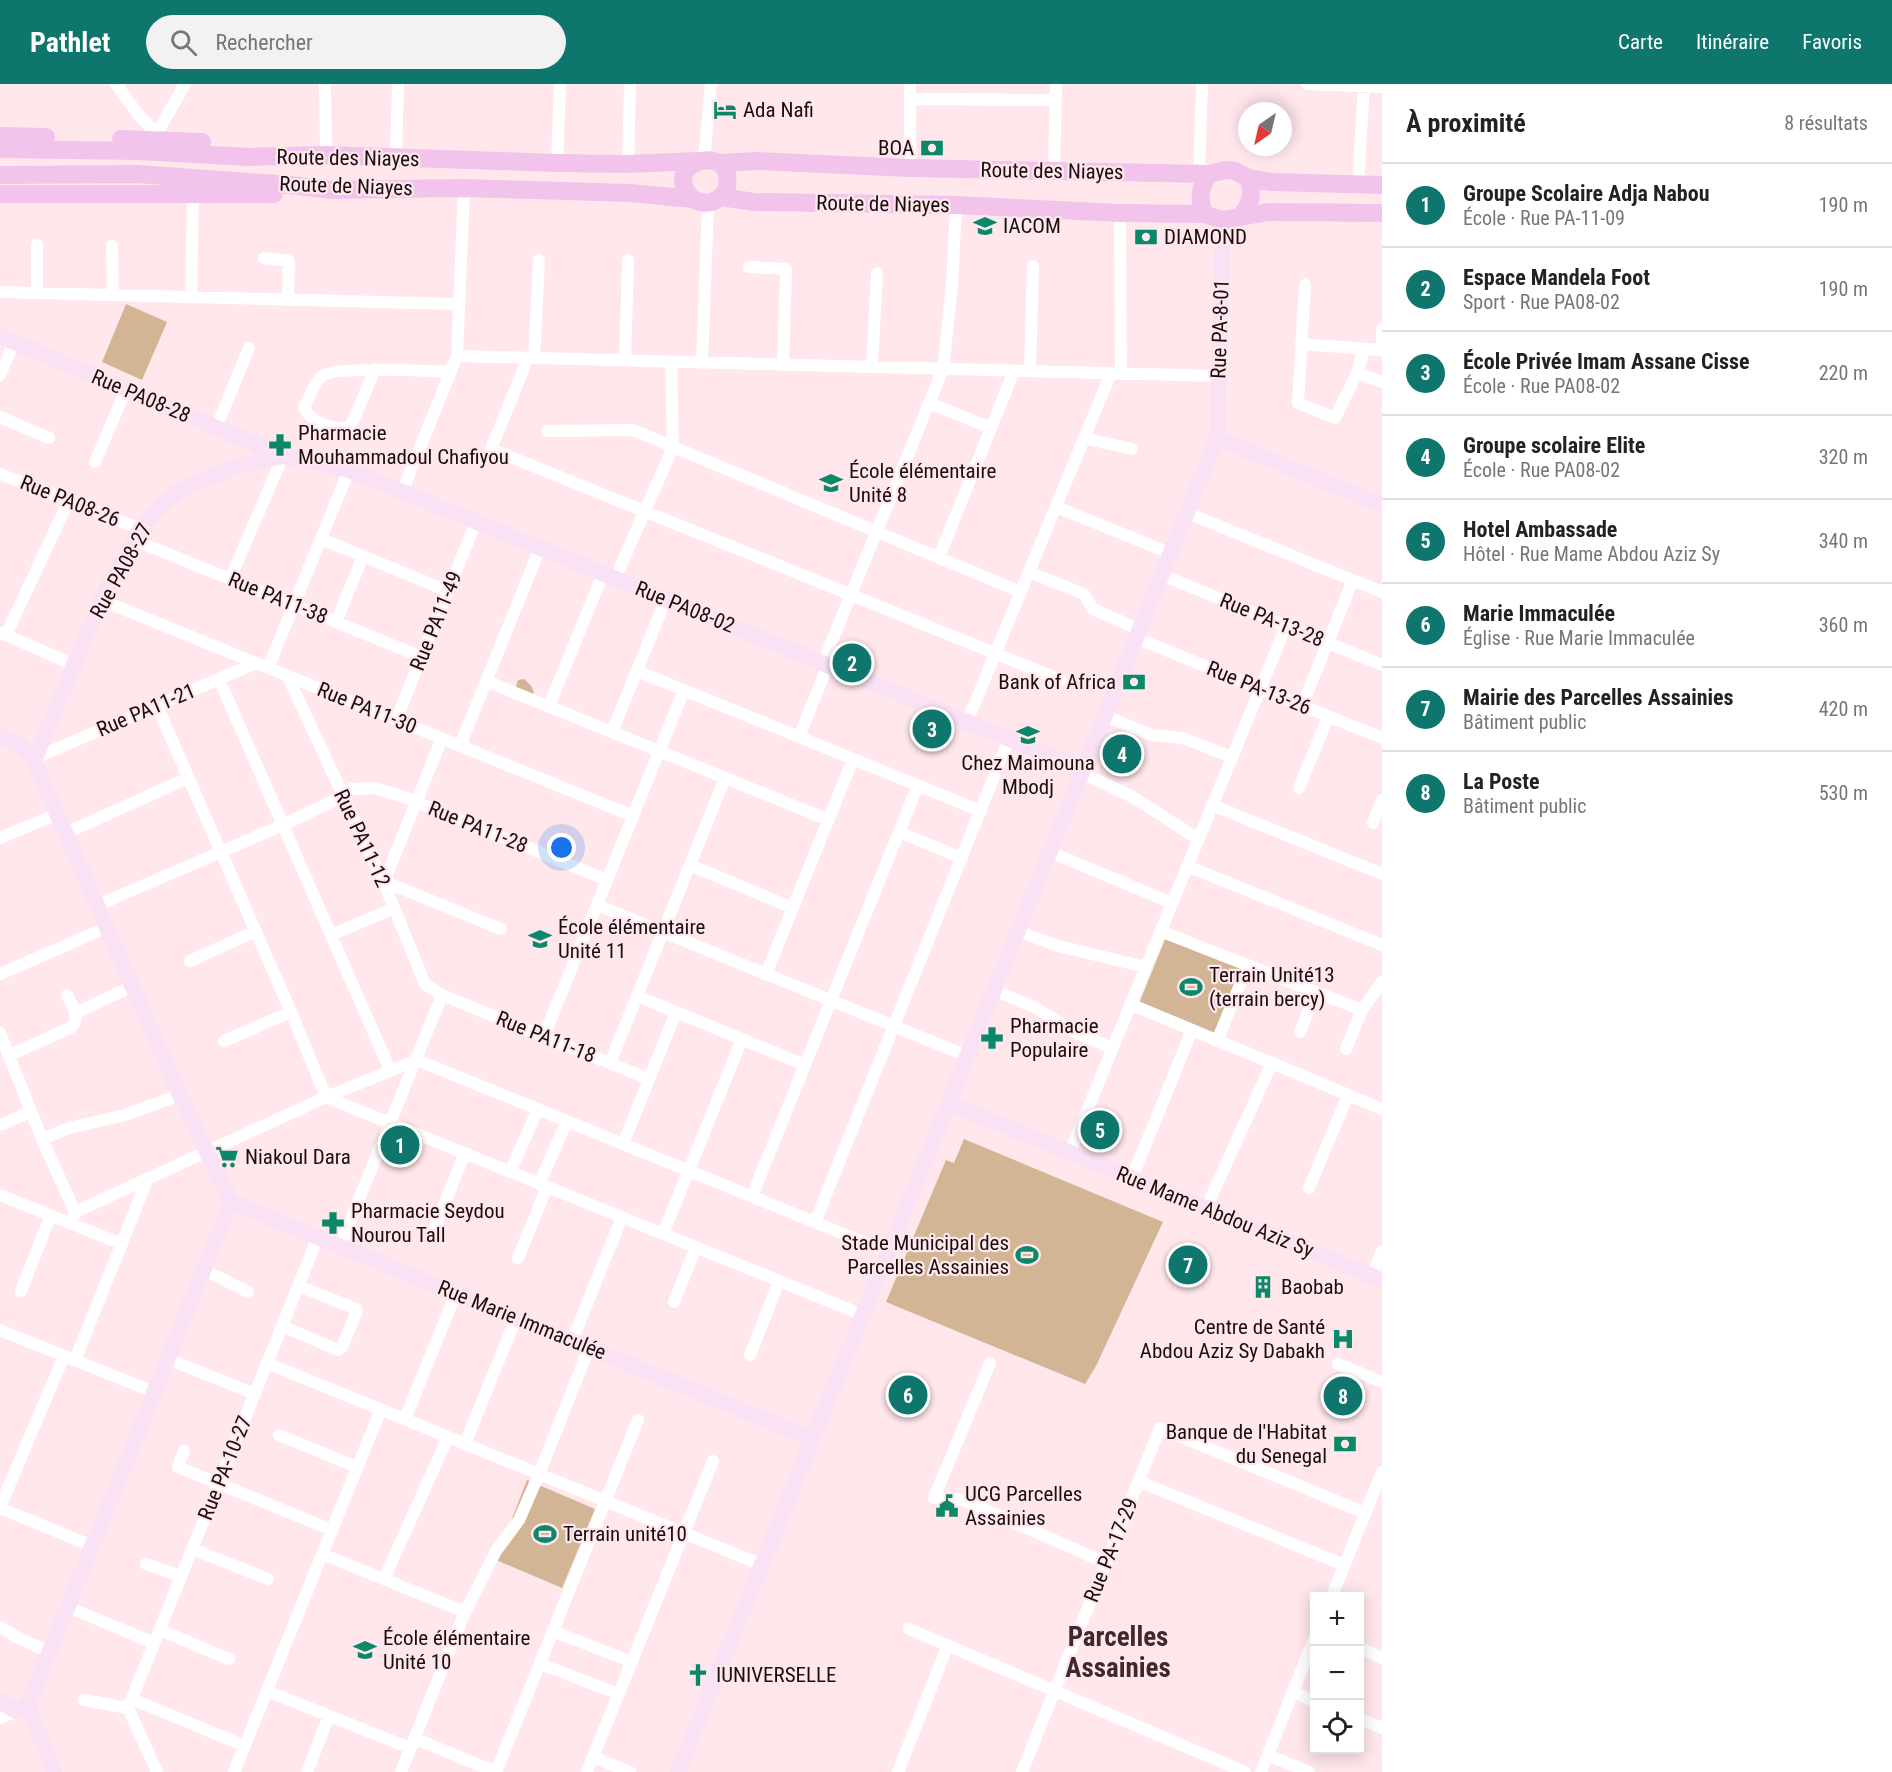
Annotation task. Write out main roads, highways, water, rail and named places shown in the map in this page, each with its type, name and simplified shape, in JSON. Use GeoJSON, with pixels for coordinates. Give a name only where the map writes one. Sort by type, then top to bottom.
{"type":"FeatureCollection","features":[{"type":"Feature","properties":{"kind":"main road"},"geometry":{"type":"LineString","coordinates":[[0,136],[37,138],[155,136],[323,155]]}},
{"type":"Feature","properties":{"kind":"main road","name":"Route des Niayes"},"geometry":{"type":"LineString","coordinates":[[0,149],[138,151],[249,157],[323,155],[556,163],[756,161],[1054,172],[1204,174],[1225,170],[1234,171],[1248,178],[1272,182],[1382,185]]}},
{"type":"Feature","properties":{"kind":"main road"},"geometry":{"type":"LineString","coordinates":[[707,161],[724,169],[728,177],[726,191],[707,200],[687,194],[683,180],[686,172],[707,161]]}},
{"type":"Feature","properties":{"kind":"main road","name":"Route de Niayes"},"geometry":{"type":"LineString","coordinates":[[0,175],[137,174],[291,184],[330,190],[464,188],[630,193],[754,202],[1204,214],[1232,218]]}},
{"type":"Feature","properties":{"kind":"main road"},"geometry":{"type":"LineString","coordinates":[[1204,174],[1200,196],[1204,214]]}},
{"type":"Feature","properties":{"kind":"main road"},"geometry":{"type":"LineString","coordinates":[[1232,218],[1250,203],[1252,188],[1248,178]]}},
{"type":"Feature","properties":{"kind":"main road"},"geometry":{"type":"LineString","coordinates":[[0,194],[290,194],[330,190]]}},
{"type":"Feature","properties":{"kind":"main road"},"geometry":{"type":"LineString","coordinates":[[1232,218],[1268,212],[1382,213]]}},
{"type":"Feature","properties":{"kind":"place","name":"Ada Nafi"},"geometry":{"type":"Point","coordinates":[725,110]}},
{"type":"Feature","properties":{"kind":"place","name":"BOA"},"geometry":{"type":"Point","coordinates":[932,148]}},
{"type":"Feature","properties":{"kind":"place","name":"IACOM"},"geometry":{"type":"Point","coordinates":[985,226]}},
{"type":"Feature","properties":{"kind":"place","name":"DIAMOND"},"geometry":{"type":"Point","coordinates":[1146,237]}},
{"type":"Feature","properties":{"kind":"place","name":"Pharmacie Mouhammadoul Chafiyou"},"geometry":{"type":"Point","coordinates":[280,445]}},
{"type":"Feature","properties":{"kind":"place","name":"École élémentaire Unité 8"},"geometry":{"type":"Point","coordinates":[831,483]}},
{"type":"Feature","properties":{"kind":"place","name":"Espace Mandela Foot"},"geometry":{"type":"Point","coordinates":[852,663]}},
{"type":"Feature","properties":{"kind":"place","name":"Bank of Africa"},"geometry":{"type":"Point","coordinates":[1134,682]}},
{"type":"Feature","properties":{"kind":"place","name":"École Privée Imam Assane Cisse"},"geometry":{"type":"Point","coordinates":[932,729]}},
{"type":"Feature","properties":{"kind":"place","name":"Chez Maimouna Mbodj"},"geometry":{"type":"Point","coordinates":[1028,735]}},
{"type":"Feature","properties":{"kind":"place","name":"Groupe scolaire Elite"},"geometry":{"type":"Point","coordinates":[1122,754]}},
{"type":"Feature","properties":{"kind":"place","name":"École élémentaire Unité 11"},"geometry":{"type":"Point","coordinates":[540,939]}},
{"type":"Feature","properties":{"kind":"place","name":"Terrain Unité13 (terrain bercy)"},"geometry":{"type":"Point","coordinates":[1191,987]}},
{"type":"Feature","properties":{"kind":"place","name":"Pharmacie Populaire"},"geometry":{"type":"Point","coordinates":[992,1038]}},
{"type":"Feature","properties":{"kind":"place","name":"Hotel Ambassade"},"geometry":{"type":"Point","coordinates":[1100,1130]}},
{"type":"Feature","properties":{"kind":"place","name":"Groupe Scolaire Adja Nabou"},"geometry":{"type":"Point","coordinates":[400,1145]}},
{"type":"Feature","properties":{"kind":"place","name":"Niakoul Dara"},"geometry":{"type":"Point","coordinates":[227,1157]}},
{"type":"Feature","properties":{"kind":"place","name":"Pharmacie Seydou Nourou Tall"},"geometry":{"type":"Point","coordinates":[333,1223]}},
{"type":"Feature","properties":{"kind":"place","name":"Stade Municipal des Parcelles Assainies"},"geometry":{"type":"Point","coordinates":[1027,1255]}},
{"type":"Feature","properties":{"kind":"place","name":"Mairie des Parcelles Assainies"},"geometry":{"type":"Point","coordinates":[1188,1265]}},
{"type":"Feature","properties":{"kind":"place","name":"Baobab"},"geometry":{"type":"Point","coordinates":[1263,1287]}},
{"type":"Feature","properties":{"kind":"place","name":"Centre de Santé Abdou Aziz Sy Dabakh"},"geometry":{"type":"Point","coordinates":[1343,1339]}},
{"type":"Feature","properties":{"kind":"place","name":"Marie Immaculée"},"geometry":{"type":"Point","coordinates":[908,1395]}},
{"type":"Feature","properties":{"kind":"place","name":"La Poste"},"geometry":{"type":"Point","coordinates":[1343,1396]}},
{"type":"Feature","properties":{"kind":"place","name":"Banque de l'Habitat du Senegal"},"geometry":{"type":"Point","coordinates":[1345,1444]}},
{"type":"Feature","properties":{"kind":"place","name":"UCG Parcelles Assainies"},"geometry":{"type":"Point","coordinates":[947,1506]}},
{"type":"Feature","properties":{"kind":"place","name":"Terrain unité10"},"geometry":{"type":"Point","coordinates":[545,1534]}},
{"type":"Feature","properties":{"kind":"place","name":"École élémentaire Unité 10"},"geometry":{"type":"Point","coordinates":[365,1650]}},
{"type":"Feature","properties":{"kind":"place","name":"IUNIVERSELLE"},"geometry":{"type":"Point","coordinates":[698,1675]}},
{"type":"Feature","properties":{"kind":"district","name":"Parcelles Assainies"},"geometry":{"type":"Point","coordinates":[1118,1652]}}]}
